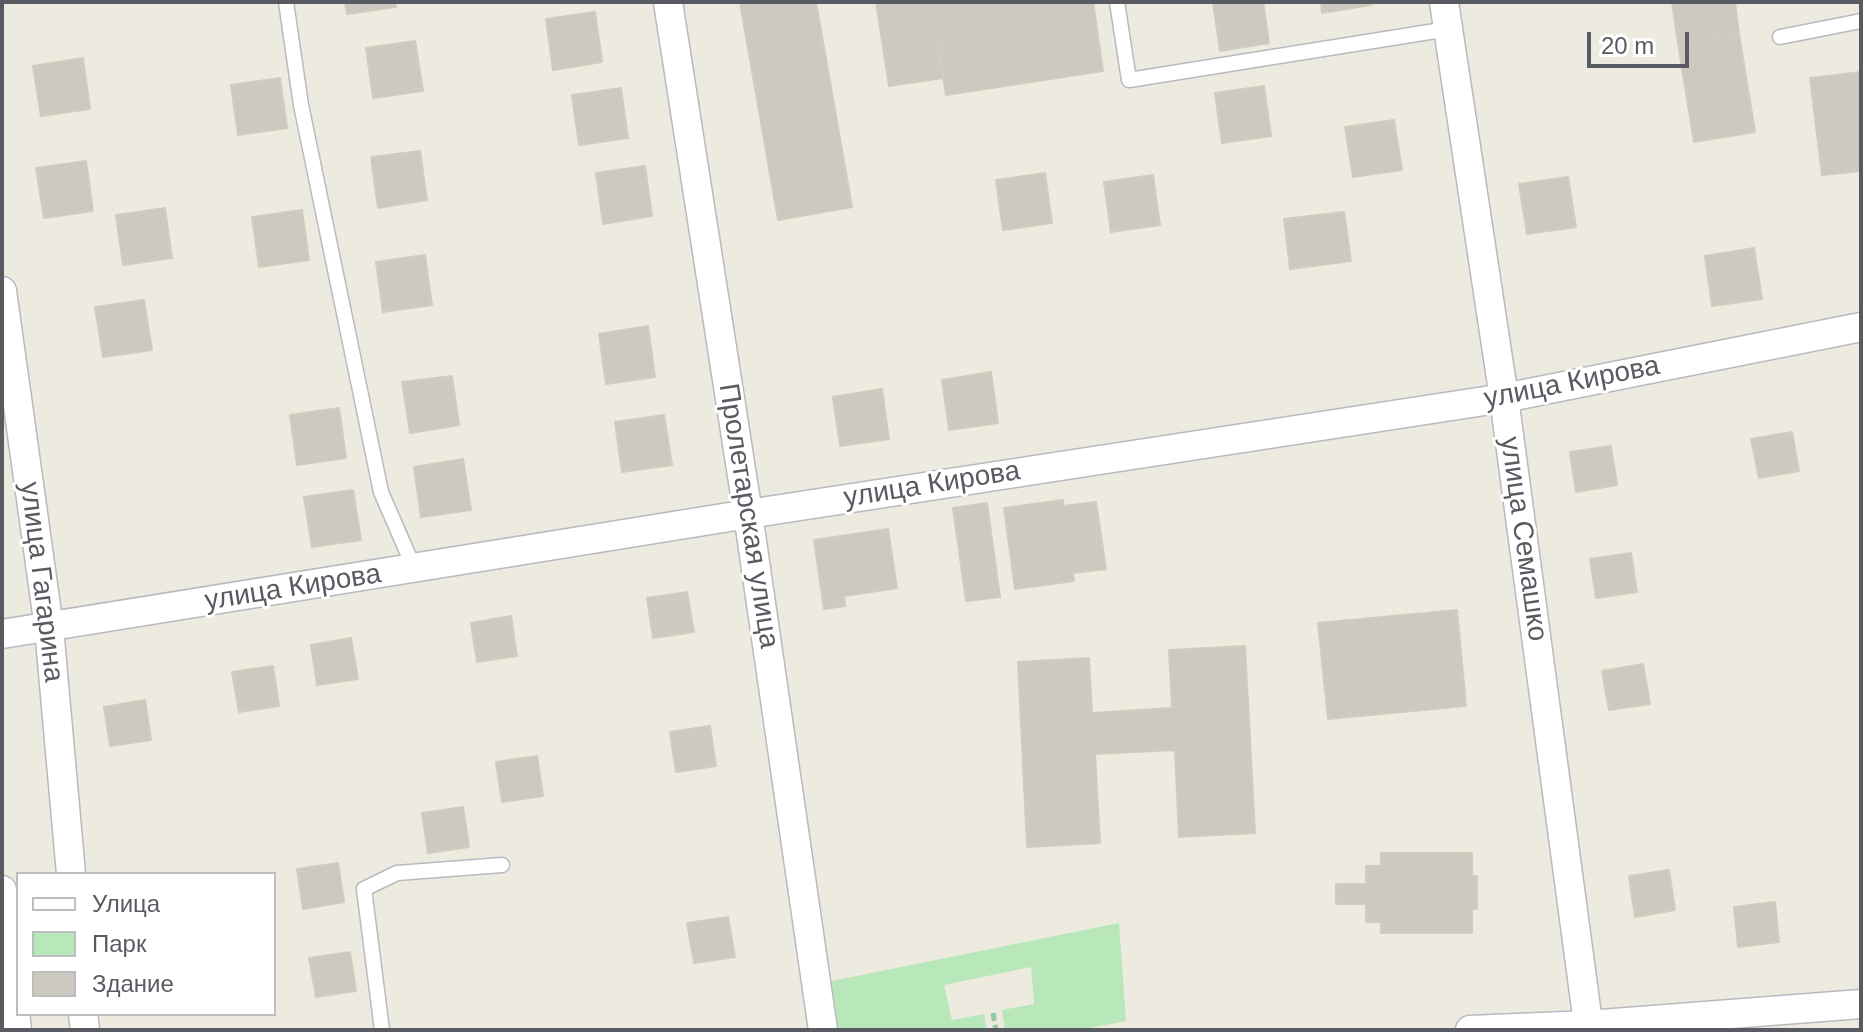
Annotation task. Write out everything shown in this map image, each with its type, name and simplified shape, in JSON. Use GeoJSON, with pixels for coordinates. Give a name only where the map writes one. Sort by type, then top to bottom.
{"type":"FeatureCollection","features":[{"type":"Feature","properties":{"kind":"street","name":"Пролетарская улица"},"geometry":{"type":"LineString","coordinates":[[668,2],[748,514],[823,1030]]}},
{"type":"Feature","properties":{"kind":"street","name":"улица Семашко"},"geometry":{"type":"LineString","coordinates":[[1446,16],[1504,398],[1589,1028]]}},
{"type":"Feature","properties":{"kind":"street","name":"улица Гагарина"},"geometry":{"type":"LineString","coordinates":[[2,291],[49,628],[71,872]]}},
{"type":"Feature","properties":{"kind":"street","name":"улица Кирова"},"geometry":{"type":"LineString","coordinates":[[2,634],[748,514],[1504,398],[1861,327]]}},
{"type":"Feature","properties":{"kind":"street"},"geometry":{"type":"LineString","coordinates":[[2,890],[17,1030]]}},
{"type":"Feature","properties":{"kind":"street"},"geometry":{"type":"LineString","coordinates":[[1470,1030],[1589,1028],[1861,1004]]}},
{"type":"Feature","properties":{"kind":"lane"},"geometry":{"type":"LineString","coordinates":[[286,2],[301,105],[381,492],[414,568]]}},
{"type":"Feature","properties":{"kind":"lane"},"geometry":{"type":"LineString","coordinates":[[1117,2],[1129,80],[1446,16]]}},
{"type":"Feature","properties":{"kind":"lane"},"geometry":{"type":"LineString","coordinates":[[1780,37],[1861,21]]}},
{"type":"Feature","properties":{"kind":"lane"},"geometry":{"type":"LineString","coordinates":[[382,1030],[364,889],[397,873],[502,865]]}},
{"type":"Feature","properties":{"kind":"path"},"geometry":{"type":"LineString","coordinates":[[993,1013],[996,1030]]}},
{"type":"Feature","properties":{"kind":"green space"},"geometry":{"type":"Polygon","coordinates":[[[1119,923],[1126,1021],[1080,1030],[1005,1030],[1002,1010],[1034,1004],[1031,967],[944,985],[952,1020],[984,1014],[987,1030],[828,1030],[822,983],[1119,923]]]}},
{"type":"Feature","properties":{"kind":"building"},"geometry":{"type":"Polygon","coordinates":[[[345,2],[395,2],[396,7],[347,14],[345,2]]]}},
{"type":"Feature","properties":{"kind":"building"},"geometry":{"type":"Polygon","coordinates":[[[740,2],[816,2],[852,207],[778,220],[740,2]]]}},
{"type":"Feature","properties":{"kind":"building"},"geometry":{"type":"Polygon","coordinates":[[[876,2],[931,2],[943,78],[889,86],[876,2]]]}},
{"type":"Feature","properties":{"kind":"building"},"geometry":{"type":"Polygon","coordinates":[[[931,2],[1093,2],[1103,71],[946,95],[931,2]]]}},
{"type":"Feature","properties":{"kind":"building"},"geometry":{"type":"Polygon","coordinates":[[[1213,2],[1263,2],[1269,43],[1220,51],[1213,2]]]}},
{"type":"Feature","properties":{"kind":"building"},"geometry":{"type":"Polygon","coordinates":[[[1321,2],[1371,2],[1371,5],[1322,13],[1321,2]]]}},
{"type":"Feature","properties":{"kind":"building"},"geometry":{"type":"Polygon","coordinates":[[[1672,2],[1735,2],[1739,34],[1678,43],[1672,2]]]}},
{"type":"Feature","properties":{"kind":"building"},"geometry":{"type":"Polygon","coordinates":[[[595,12],[602,62],[553,70],[546,19],[595,12]]]}},
{"type":"Feature","properties":{"kind":"building"},"geometry":{"type":"Polygon","coordinates":[[[1739,34],[1755,132],[1694,142],[1678,43],[1739,34]]]}},
{"type":"Feature","properties":{"kind":"building"},"geometry":{"type":"Polygon","coordinates":[[[415,41],[423,91],[373,98],[366,48],[415,41]]]}},
{"type":"Feature","properties":{"kind":"building"},"geometry":{"type":"Polygon","coordinates":[[[83,58],[90,109],[41,116],[33,66],[83,58]]]}},
{"type":"Feature","properties":{"kind":"building"},"geometry":{"type":"Polygon","coordinates":[[[1861,72],[1861,171],[1822,175],[1810,78],[1861,72]]]}},
{"type":"Feature","properties":{"kind":"building"},"geometry":{"type":"Polygon","coordinates":[[[280,78],[287,128],[238,135],[231,85],[280,78]]]}},
{"type":"Feature","properties":{"kind":"building"},"geometry":{"type":"Polygon","coordinates":[[[1264,86],[1271,136],[1222,143],[1215,93],[1264,86]]]}},
{"type":"Feature","properties":{"kind":"building"},"geometry":{"type":"Polygon","coordinates":[[[621,88],[628,138],[579,145],[572,95],[621,88]]]}},
{"type":"Feature","properties":{"kind":"building"},"geometry":{"type":"Polygon","coordinates":[[[1394,120],[1402,170],[1353,177],[1345,127],[1394,120]]]}},
{"type":"Feature","properties":{"kind":"building"},"geometry":{"type":"Polygon","coordinates":[[[420,151],[427,200],[378,208],[371,157],[420,151]]]}},
{"type":"Feature","properties":{"kind":"building"},"geometry":{"type":"Polygon","coordinates":[[[86,161],[93,211],[44,218],[36,168],[86,161]]]}},
{"type":"Feature","properties":{"kind":"building"},"geometry":{"type":"Polygon","coordinates":[[[645,166],[652,216],[603,224],[596,173],[645,166]]]}},
{"type":"Feature","properties":{"kind":"building"},"geometry":{"type":"Polygon","coordinates":[[[1045,173],[1052,223],[1003,230],[996,180],[1045,173]]]}},
{"type":"Feature","properties":{"kind":"building"},"geometry":{"type":"Polygon","coordinates":[[[1153,175],[1160,225],[1111,232],[1104,182],[1153,175]]]}},
{"type":"Feature","properties":{"kind":"building"},"geometry":{"type":"Polygon","coordinates":[[[1568,177],[1576,227],[1527,234],[1519,184],[1568,177]]]}},
{"type":"Feature","properties":{"kind":"building"},"geometry":{"type":"Polygon","coordinates":[[[165,208],[172,258],[123,265],[116,215],[165,208]]]}},
{"type":"Feature","properties":{"kind":"building"},"geometry":{"type":"Polygon","coordinates":[[[302,210],[309,260],[259,267],[252,217],[302,210]]]}},
{"type":"Feature","properties":{"kind":"building"},"geometry":{"type":"Polygon","coordinates":[[[1344,212],[1351,261],[1290,269],[1284,219],[1344,212]]]}},
{"type":"Feature","properties":{"kind":"building"},"geometry":{"type":"Polygon","coordinates":[[[1754,248],[1762,299],[1712,306],[1705,256],[1754,248]]]}},
{"type":"Feature","properties":{"kind":"building"},"geometry":{"type":"Polygon","coordinates":[[[425,255],[432,305],[383,312],[376,262],[425,255]]]}},
{"type":"Feature","properties":{"kind":"building"},"geometry":{"type":"Polygon","coordinates":[[[144,300],[152,350],[103,357],[95,307],[144,300]]]}},
{"type":"Feature","properties":{"kind":"building"},"geometry":{"type":"Polygon","coordinates":[[[648,326],[655,377],[606,384],[599,334],[648,326]]]}},
{"type":"Feature","properties":{"kind":"building"},"geometry":{"type":"Polygon","coordinates":[[[991,372],[998,423],[949,430],[942,380],[991,372]]]}},
{"type":"Feature","properties":{"kind":"building"},"geometry":{"type":"Polygon","coordinates":[[[452,376],[459,425],[410,433],[402,382],[452,376]]]}},
{"type":"Feature","properties":{"kind":"building"},"geometry":{"type":"Polygon","coordinates":[[[882,389],[889,439],[840,446],[833,397],[882,389]]]}},
{"type":"Feature","properties":{"kind":"building"},"geometry":{"type":"Polygon","coordinates":[[[339,408],[346,458],[297,465],[290,415],[339,408]]]}},
{"type":"Feature","properties":{"kind":"building"},"geometry":{"type":"Polygon","coordinates":[[[664,415],[672,465],[622,472],[615,422],[664,415]]]}},
{"type":"Feature","properties":{"kind":"building"},"geometry":{"type":"Polygon","coordinates":[[[1792,432],[1799,471],[1759,478],[1751,439],[1792,432]]]}},
{"type":"Feature","properties":{"kind":"building"},"geometry":{"type":"Polygon","coordinates":[[[1611,446],[1617,485],[1576,492],[1570,452],[1611,446]]]}},
{"type":"Feature","properties":{"kind":"building"},"geometry":{"type":"Polygon","coordinates":[[[463,459],[471,510],[421,517],[414,467],[463,459]]]}},
{"type":"Feature","properties":{"kind":"building"},"geometry":{"type":"Polygon","coordinates":[[[353,490],[361,540],[312,547],[304,497],[353,490]]]}},
{"type":"Feature","properties":{"kind":"building"},"geometry":{"type":"Polygon","coordinates":[[[1063,500],[1063,506],[1096,502],[1106,569],[1073,573],[1074,581],[1015,589],[1004,508],[1063,500]]]}},
{"type":"Feature","properties":{"kind":"building"},"geometry":{"type":"Polygon","coordinates":[[[987,503],[1000,597],[966,601],[953,508],[987,503]]]}},
{"type":"Feature","properties":{"kind":"building"},"geometry":{"type":"Polygon","coordinates":[[[888,529],[897,588],[844,596],[845,606],[824,609],[814,540],[888,529]]]}},
{"type":"Feature","properties":{"kind":"building"},"geometry":{"type":"Polygon","coordinates":[[[1631,553],[1637,592],[1596,598],[1590,559],[1631,553]]]}},
{"type":"Feature","properties":{"kind":"building"},"geometry":{"type":"Polygon","coordinates":[[[687,592],[694,632],[653,638],[647,598],[687,592]]]}},
{"type":"Feature","properties":{"kind":"building"},"geometry":{"type":"Polygon","coordinates":[[[1457,610],[1466,706],[1328,719],[1318,623],[1457,610]]]}},
{"type":"Feature","properties":{"kind":"building"},"geometry":{"type":"Polygon","coordinates":[[[511,616],[517,656],[477,662],[471,623],[511,616]]]}},
{"type":"Feature","properties":{"kind":"building"},"geometry":{"type":"Polygon","coordinates":[[[351,638],[358,679],[317,685],[311,645],[351,638]]]}},
{"type":"Feature","properties":{"kind":"building"},"geometry":{"type":"Polygon","coordinates":[[[1245,646],[1255,833],[1179,837],[1175,750],[1095,754],[1100,843],[1027,847],[1018,662],[1089,658],[1092,713],[1172,708],[1169,650],[1245,646]]]}},
{"type":"Feature","properties":{"kind":"building"},"geometry":{"type":"Polygon","coordinates":[[[1643,664],[1650,704],[1609,710],[1602,671],[1643,664]]]}},
{"type":"Feature","properties":{"kind":"building"},"geometry":{"type":"Polygon","coordinates":[[[273,666],[279,706],[239,712],[232,672],[273,666]]]}},
{"type":"Feature","properties":{"kind":"building"},"geometry":{"type":"Polygon","coordinates":[[[145,700],[151,740],[110,746],[104,707],[145,700]]]}},
{"type":"Feature","properties":{"kind":"building"},"geometry":{"type":"Polygon","coordinates":[[[710,726],[716,766],[676,772],[670,732],[710,726]]]}},
{"type":"Feature","properties":{"kind":"building"},"geometry":{"type":"Polygon","coordinates":[[[537,756],[543,796],[502,802],[496,762],[537,756]]]}},
{"type":"Feature","properties":{"kind":"building"},"geometry":{"type":"Polygon","coordinates":[[[463,807],[469,847],[428,853],[422,813],[463,807]]]}},
{"type":"Feature","properties":{"kind":"building"},"geometry":{"type":"Polygon","coordinates":[[[1381,853],[1472,853],[1472,876],[1477,876],[1477,909],[1472,909],[1472,933],[1381,933],[1381,922],[1366,922],[1366,904],[1336,904],[1336,884],[1366,884],[1366,866],[1381,866],[1381,853]]]}},
{"type":"Feature","properties":{"kind":"building"},"geometry":{"type":"Polygon","coordinates":[[[338,863],[344,902],[303,909],[297,869],[338,863]]]}},
{"type":"Feature","properties":{"kind":"building"},"geometry":{"type":"Polygon","coordinates":[[[1669,870],[1675,910],[1635,917],[1629,876],[1669,870]]]}},
{"type":"Feature","properties":{"kind":"building"},"geometry":{"type":"Polygon","coordinates":[[[1775,902],[1779,942],[1738,947],[1734,907],[1775,902]]]}},
{"type":"Feature","properties":{"kind":"building"},"geometry":{"type":"Polygon","coordinates":[[[728,917],[735,957],[694,963],[687,923],[728,917]]]}},
{"type":"Feature","properties":{"kind":"building"},"geometry":{"type":"Polygon","coordinates":[[[350,952],[356,991],[316,997],[309,958],[350,952]]]}}]}
